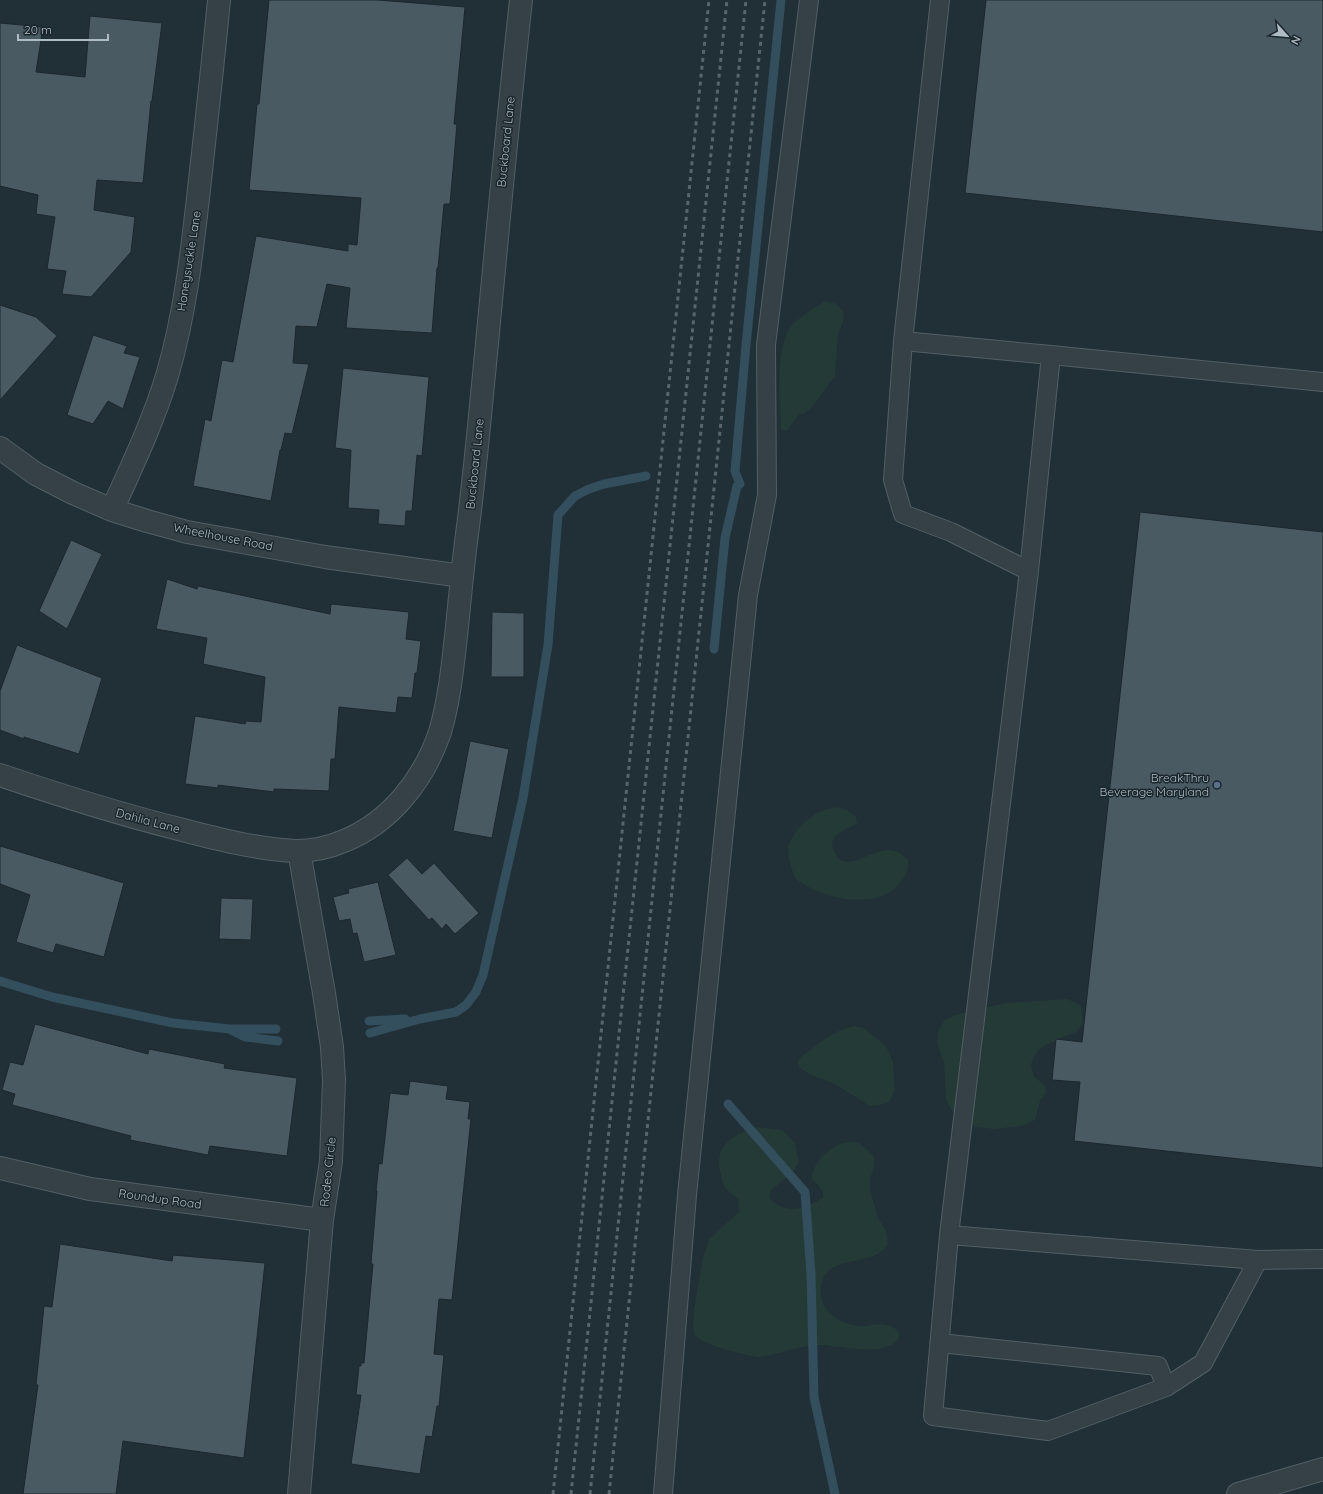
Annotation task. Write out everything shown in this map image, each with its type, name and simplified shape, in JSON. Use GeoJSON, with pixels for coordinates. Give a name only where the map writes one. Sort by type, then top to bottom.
{"type":"FeatureCollection","features":[{"type":"Feature","properties":{"kind":"street","name":"Honeysuckle Lane"},"geometry":{"type":"LineString","coordinates":[[112,510],[139,451],[154,413],[167,376],[178,330],[191,265],[219,0]]}},
{"type":"Feature","properties":{"kind":"street","name":"Buckboard Lane"},"geometry":{"type":"LineString","coordinates":[[299,851],[328,846],[344,841],[381,820],[396,807],[422,772],[439,733],[448,699],[472,500],[521,0]]}},
{"type":"Feature","properties":{"kind":"street","name":"Wheelhouse Road"},"geometry":{"type":"LineString","coordinates":[[0,448],[36,474],[73,494],[112,510],[147,521],[188,532],[325,557],[462,576]]}},
{"type":"Feature","properties":{"kind":"street","name":"Dahlia Lane"},"geometry":{"type":"LineString","coordinates":[[0,775],[96,806],[201,835],[258,847],[299,851]]}},
{"type":"Feature","properties":{"kind":"street","name":"Rodeo Circle"},"geometry":{"type":"LineString","coordinates":[[299,851],[324,993],[332,1047],[334,1080],[331,1161],[322,1220],[300,1494]]}},
{"type":"Feature","properties":{"kind":"street","name":"Roundup Road"},"geometry":{"type":"LineString","coordinates":[[0,1174],[90,1189],[322,1220]]}},
{"type":"Feature","properties":{"kind":"street"},"geometry":{"type":"LineString","coordinates":[[1238,1494],[1323,1469]]}},
{"type":"Feature","properties":{"kind":"lane"},"geometry":{"type":"LineString","coordinates":[[663,1494],[687,1195],[748,595],[767,495],[766,345],[809,0]]}},
{"type":"Feature","properties":{"kind":"lane"},"geometry":{"type":"LineString","coordinates":[[940,0],[903,341],[893,480],[903,514],[951,532],[1029,571]]}},
{"type":"Feature","properties":{"kind":"lane"},"geometry":{"type":"LineString","coordinates":[[903,341],[1323,382]]}},
{"type":"Feature","properties":{"kind":"lane"},"geometry":{"type":"LineString","coordinates":[[1051,355],[1029,571],[949,1235],[933,1416],[1048,1431],[1166,1387],[1203,1363],[1258,1260]]}},
{"type":"Feature","properties":{"kind":"lane"},"geometry":{"type":"LineString","coordinates":[[949,1235],[1258,1260],[1323,1260]]}},
{"type":"Feature","properties":{"kind":"lane"},"geometry":{"type":"LineString","coordinates":[[940,1343],[1158,1366],[1166,1387]]}},
{"type":"Feature","properties":{"kind":"green space"},"geometry":{"type":"Polygon","coordinates":[[[826,301],[837,304],[844,313],[843,322],[838,334],[835,376],[812,407],[805,413],[798,415],[787,431],[781,430],[779,378],[785,339],[789,329],[796,322],[826,301]]]}},
{"type":"Feature","properties":{"kind":"green space"},"geometry":{"type":"Polygon","coordinates":[[[837,807],[847,810],[856,817],[857,824],[835,837],[832,846],[839,859],[849,862],[883,850],[892,850],[908,860],[908,869],[894,890],[883,896],[856,900],[828,895],[795,878],[788,847],[795,833],[814,815],[837,807]]]}},
{"type":"Feature","properties":{"kind":"green space"},"geometry":{"type":"Polygon","coordinates":[[[1068,999],[1081,1006],[1083,1024],[1076,1032],[1060,1038],[1039,1049],[1033,1058],[1031,1065],[1034,1077],[1045,1085],[1046,1093],[1040,1101],[1035,1120],[1022,1126],[993,1129],[976,1127],[954,1114],[946,1101],[944,1062],[937,1044],[938,1032],[944,1020],[955,1015],[1006,1003],[1068,999]]]}},
{"type":"Feature","properties":{"kind":"green space"},"geometry":{"type":"Polygon","coordinates":[[[854,1026],[864,1028],[886,1046],[893,1062],[895,1090],[889,1102],[870,1106],[833,1083],[810,1075],[799,1067],[798,1061],[801,1057],[832,1034],[854,1026]]]}},
{"type":"Feature","properties":{"kind":"green space"},"geometry":{"type":"Polygon","coordinates":[[[758,1127],[782,1130],[795,1143],[799,1163],[793,1172],[771,1190],[769,1198],[777,1205],[785,1208],[791,1209],[803,1207],[814,1203],[823,1197],[823,1191],[812,1179],[813,1172],[816,1165],[826,1153],[833,1148],[840,1144],[855,1142],[863,1146],[874,1157],[874,1167],[870,1179],[870,1190],[878,1217],[886,1231],[888,1245],[871,1257],[842,1264],[826,1273],[822,1281],[821,1293],[825,1307],[841,1321],[864,1326],[880,1324],[887,1325],[897,1330],[899,1336],[891,1345],[874,1349],[852,1349],[825,1345],[812,1345],[767,1356],[754,1357],[714,1346],[702,1341],[694,1335],[694,1310],[703,1257],[709,1239],[739,1212],[738,1199],[727,1190],[723,1183],[719,1162],[720,1154],[728,1141],[735,1136],[758,1127]]]}},
{"type":"Feature","properties":{"kind":"building"},"geometry":{"type":"Polygon","coordinates":[[[269,0],[378,0],[465,7],[454,124],[457,124],[450,204],[444,204],[432,333],[346,328],[350,288],[327,284],[317,327],[296,326],[293,363],[309,364],[292,434],[285,433],[280,450],[271,501],[193,486],[205,419],[211,421],[222,360],[233,362],[256,236],[348,251],[348,244],[357,245],[361,198],[249,190],[269,0]]]}},
{"type":"Feature","properties":{"kind":"building"},"geometry":{"type":"Polygon","coordinates":[[[986,0],[1323,0],[1323,232],[965,193],[986,0]]]}},
{"type":"Feature","properties":{"kind":"building"},"geometry":{"type":"Polygon","coordinates":[[[90,16],[162,23],[151,101],[143,183],[97,180],[94,210],[135,217],[131,252],[91,297],[62,294],[66,271],[47,269],[55,217],[36,214],[38,195],[0,186],[0,23],[43,27],[36,72],[85,77],[90,16]]]}},
{"type":"Feature","properties":{"kind":"building"},"geometry":{"type":"Polygon","coordinates":[[[0,305],[36,317],[57,336],[0,400],[0,305]]]}},
{"type":"Feature","properties":{"kind":"building"},"geometry":{"type":"Polygon","coordinates":[[[93,335],[127,346],[124,353],[140,357],[123,409],[108,401],[93,424],[67,415],[93,335]]]}},
{"type":"Feature","properties":{"kind":"building"},"geometry":{"type":"Polygon","coordinates":[[[343,368],[429,377],[422,456],[417,455],[412,511],[406,511],[405,526],[378,524],[379,510],[348,508],[351,450],[335,448],[343,368]]]}},
{"type":"Feature","properties":{"kind":"building","name":"BreakThru Beverage Maryland"},"geometry":{"type":"Polygon","coordinates":[[[1140,512],[1323,532],[1323,1168],[1074,1141],[1080,1082],[1052,1080],[1056,1039],[1082,1042],[1140,512]]]}},
{"type":"Feature","properties":{"kind":"building"},"geometry":{"type":"Polygon","coordinates":[[[71,540],[102,554],[67,629],[39,611],[71,540]]]}},
{"type":"Feature","properties":{"kind":"building"},"geometry":{"type":"Polygon","coordinates":[[[167,579],[197,589],[198,586],[330,614],[331,604],[409,612],[406,639],[421,641],[412,698],[398,697],[396,713],[339,707],[335,759],[331,759],[329,791],[274,789],[274,792],[218,785],[218,788],[185,784],[195,716],[245,724],[246,721],[261,722],[265,677],[203,664],[207,638],[156,629],[167,579]]]}},
{"type":"Feature","properties":{"kind":"building"},"geometry":{"type":"Polygon","coordinates":[[[492,612],[524,613],[524,677],[491,677],[492,612]]]}},
{"type":"Feature","properties":{"kind":"building"},"geometry":{"type":"Polygon","coordinates":[[[17,645],[102,678],[79,754],[24,737],[24,739],[0,730],[0,691],[17,645]]]}},
{"type":"Feature","properties":{"kind":"building"},"geometry":{"type":"Polygon","coordinates":[[[470,741],[509,749],[492,838],[453,831],[470,741]]]}},
{"type":"Feature","properties":{"kind":"building"},"geometry":{"type":"Polygon","coordinates":[[[0,846],[124,883],[104,957],[56,944],[53,953],[16,942],[30,895],[0,884],[0,846]]]}},
{"type":"Feature","properties":{"kind":"building"},"geometry":{"type":"Polygon","coordinates":[[[407,858],[422,874],[434,863],[479,913],[455,934],[446,924],[442,929],[432,918],[429,920],[388,875],[407,858]]]}},
{"type":"Feature","properties":{"kind":"building"},"geometry":{"type":"Polygon","coordinates":[[[378,882],[396,955],[364,962],[357,933],[353,934],[350,919],[339,921],[333,897],[349,893],[348,889],[378,882]]]}},
{"type":"Feature","properties":{"kind":"building"},"geometry":{"type":"Polygon","coordinates":[[[221,898],[253,899],[251,940],[219,939],[221,898]]]}},
{"type":"Feature","properties":{"kind":"building"},"geometry":{"type":"Polygon","coordinates":[[[35,1024],[148,1054],[149,1049],[225,1064],[224,1068],[297,1078],[287,1156],[210,1146],[208,1155],[130,1140],[131,1136],[12,1105],[15,1094],[2,1090],[10,1062],[23,1065],[35,1024]]]}},
{"type":"Feature","properties":{"kind":"building"},"geometry":{"type":"Polygon","coordinates":[[[410,1081],[448,1086],[446,1099],[470,1102],[468,1119],[471,1119],[452,1300],[439,1299],[434,1354],[444,1355],[439,1406],[437,1406],[432,1437],[426,1436],[420,1474],[351,1464],[361,1395],[356,1395],[359,1366],[361,1366],[361,1363],[364,1363],[373,1264],[371,1264],[379,1163],[382,1164],[390,1093],[408,1095],[410,1081]]]}},
{"type":"Feature","properties":{"kind":"building"},"geometry":{"type":"Polygon","coordinates":[[[60,1244],[172,1261],[173,1255],[265,1263],[244,1458],[123,1441],[116,1494],[23,1494],[38,1385],[36,1385],[44,1306],[52,1307],[60,1244]]]}},
{"type":"Feature","properties":{"kind":"waterway"},"geometry":{"type":"LineString","coordinates":[[714,649],[725,538],[737,486],[740,484],[735,471],[746,345],[781,0]]}},
{"type":"Feature","properties":{"kind":"waterway"},"geometry":{"type":"LineString","coordinates":[[370,1033],[420,1019],[456,1012],[466,1005],[476,992],[483,975],[523,798],[548,645],[558,515],[575,496],[589,489],[604,484],[646,476]]}},
{"type":"Feature","properties":{"kind":"waterway"},"geometry":{"type":"LineString","coordinates":[[0,981],[52,997],[173,1023],[230,1029],[276,1029]]}},
{"type":"Feature","properties":{"kind":"waterway"},"geometry":{"type":"LineString","coordinates":[[369,1021],[405,1019]]}},
{"type":"Feature","properties":{"kind":"waterway"},"geometry":{"type":"LineString","coordinates":[[231,1030],[245,1037],[278,1041]]}},
{"type":"Feature","properties":{"kind":"waterway"},"geometry":{"type":"LineString","coordinates":[[728,1104],[805,1192],[811,1274],[814,1397],[835,1494]]}},
{"type":"Feature","properties":{"kind":"railway"},"geometry":{"type":"LineString","coordinates":[[553,1494],[709,0]]}},
{"type":"Feature","properties":{"kind":"railway"},"geometry":{"type":"LineString","coordinates":[[571,1494],[727,0]]}},
{"type":"Feature","properties":{"kind":"railway"},"geometry":{"type":"LineString","coordinates":[[590,1494],[746,0]]}},
{"type":"Feature","properties":{"kind":"railway"},"geometry":{"type":"LineString","coordinates":[[609,1494],[765,0]]}},
{"type":"Feature","properties":{"kind":"place","name":"BreakThru Beverage Maryland"},"geometry":{"type":"Point","coordinates":[1217,785]}}]}
